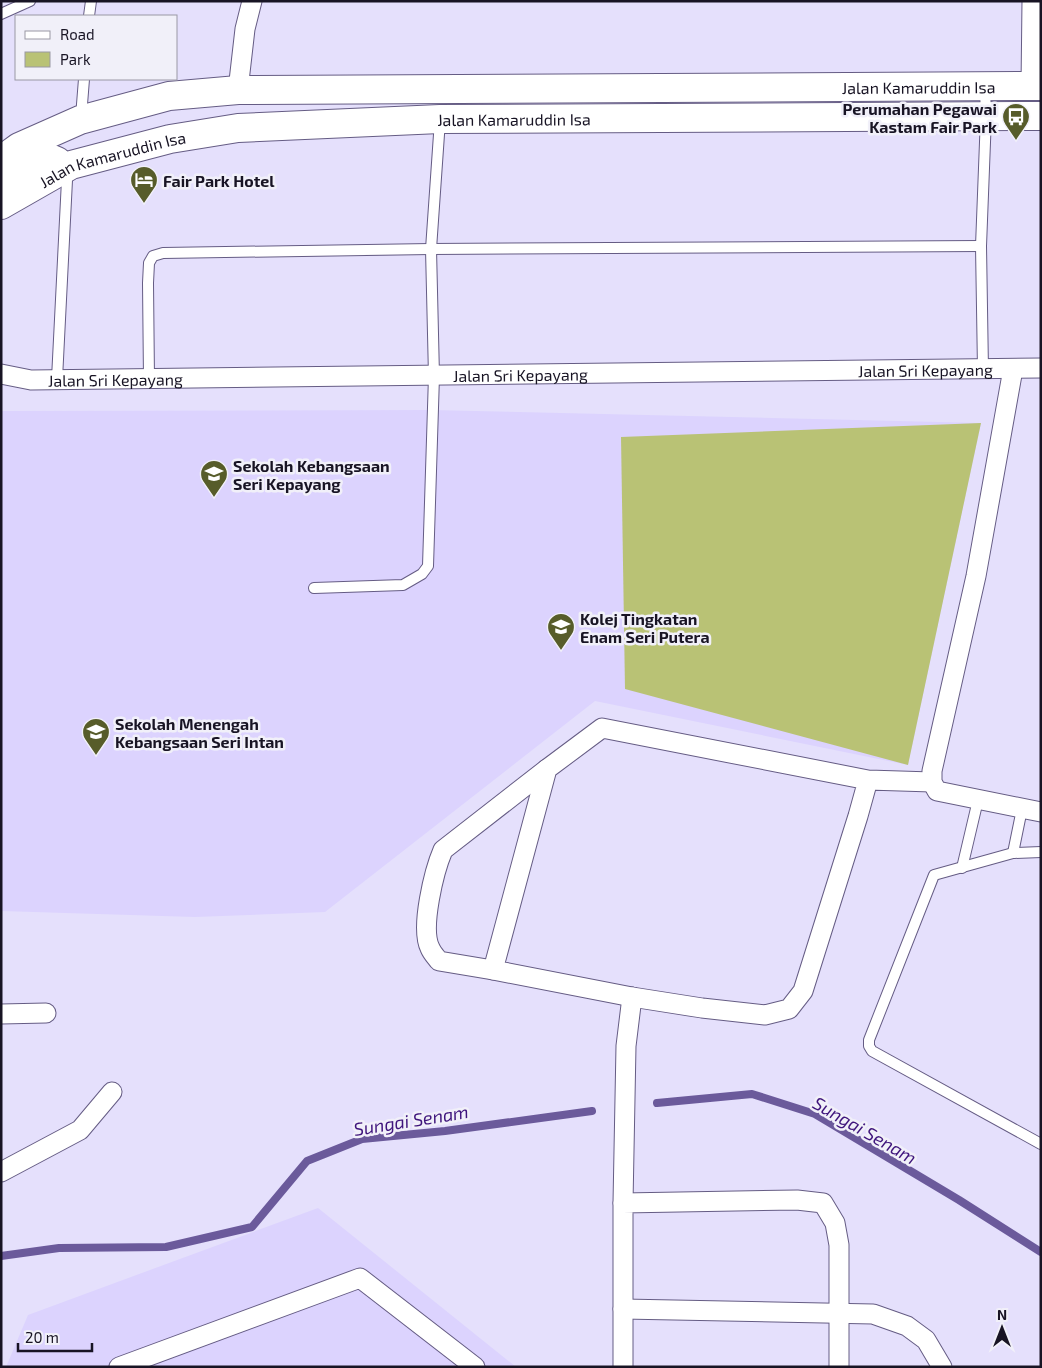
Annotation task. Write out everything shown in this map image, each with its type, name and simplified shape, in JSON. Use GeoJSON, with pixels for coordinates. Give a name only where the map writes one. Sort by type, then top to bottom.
{"type":"FeatureCollection","features":[{"type":"Feature","properties":{"kind":"main road","name":"Jalan Kamaruddin Isa"},"geometry":{"type":"LineString","coordinates":[[7,150],[80,120],[170,96],[238,90],[1036,86]]}},
{"type":"Feature","properties":{"kind":"main road"},"geometry":{"type":"LineString","coordinates":[[170,139],[222,108],[230,94],[238,90]]}},
{"type":"Feature","properties":{"kind":"main road","name":"Jalan Kamaruddin Isa"},"geometry":{"type":"LineString","coordinates":[[1,205],[71,165],[170,139],[238,128],[440,119],[1041,116]]}},
{"type":"Feature","properties":{"kind":"main road"},"geometry":{"type":"LineString","coordinates":[[1,177],[7,178],[50,158],[71,165]]}},
{"type":"Feature","properties":{"kind":"street"},"geometry":{"type":"LineString","coordinates":[[238,90],[245,29],[252,1]]}},
{"type":"Feature","properties":{"kind":"street"},"geometry":{"type":"LineString","coordinates":[[1032,1],[1036,86]]}},
{"type":"Feature","properties":{"kind":"street","name":"Jalan Sri Kepayang"},"geometry":{"type":"LineString","coordinates":[[1,374],[31,380],[1041,368]]}},
{"type":"Feature","properties":{"kind":"street"},"geometry":{"type":"LineString","coordinates":[[1013,369],[976,576],[932,771],[932,782],[937,791],[1032,810]]}},
{"type":"Feature","properties":{"kind":"street"},"geometry":{"type":"LineString","coordinates":[[868,780],[804,991],[789,1009],[765,1015],[702,1008],[632,997],[439,961],[430,949],[425,929],[436,865],[443,850],[602,728],[868,780],[932,782]]}},
{"type":"Feature","properties":{"kind":"street"},"geometry":{"type":"LineString","coordinates":[[493,970],[547,769]]}},
{"type":"Feature","properties":{"kind":"street"},"geometry":{"type":"LineString","coordinates":[[623,1367],[623,1203],[626,1046],[632,997]]}},
{"type":"Feature","properties":{"kind":"street"},"geometry":{"type":"LineString","coordinates":[[1,1014],[46,1013]]}},
{"type":"Feature","properties":{"kind":"street"},"geometry":{"type":"LineString","coordinates":[[1,1172],[80,1130],[112,1092]]}},
{"type":"Feature","properties":{"kind":"street"},"geometry":{"type":"LineString","coordinates":[[623,1203],[797,1200],[823,1203],[835,1223],[839,1245],[838,1367]]}},
{"type":"Feature","properties":{"kind":"street"},"geometry":{"type":"LineString","coordinates":[[119,1367],[360,1278],[475,1367]]}},
{"type":"Feature","properties":{"kind":"street"},"geometry":{"type":"LineString","coordinates":[[623,1310],[873,1314],[908,1326],[926,1340],[942,1367]]}},
{"type":"Feature","properties":{"kind":"lane"},"geometry":{"type":"LineString","coordinates":[[1,14],[30,1]]}},
{"type":"Feature","properties":{"kind":"lane"},"geometry":{"type":"LineString","coordinates":[[89,15],[91,1]]}},
{"type":"Feature","properties":{"kind":"lane"},"geometry":{"type":"LineString","coordinates":[[80,120],[84,80]]}},
{"type":"Feature","properties":{"kind":"lane"},"geometry":{"type":"LineString","coordinates":[[983,370],[981,246],[986,116],[985,86]]}},
{"type":"Feature","properties":{"kind":"lane"},"geometry":{"type":"LineString","coordinates":[[314,588],[403,585],[422,574],[428,566],[434,376],[431,249],[440,119]]}},
{"type":"Feature","properties":{"kind":"lane"},"geometry":{"type":"LineString","coordinates":[[57,379],[67,180],[71,165]]}},
{"type":"Feature","properties":{"kind":"lane"},"geometry":{"type":"LineString","coordinates":[[149,379],[148,283],[149,263],[153,256],[173,253],[431,249],[981,246]]}},
{"type":"Feature","properties":{"kind":"lane"},"geometry":{"type":"LineString","coordinates":[[962,868],[978,800]]}},
{"type":"Feature","properties":{"kind":"lane"},"geometry":{"type":"LineString","coordinates":[[1014,853],[1032,810]]}},
{"type":"Feature","properties":{"kind":"lane"},"geometry":{"type":"LineString","coordinates":[[1041,852],[1014,853],[934,875],[869,1040],[869,1046],[872,1051],[1041,1144]]}},
{"type":"Feature","properties":{"kind":"shaded area","name":"Kolej Tingkatan Enam Seri Putera"},"geometry":{"type":"Polygon","coordinates":[[[431,410],[981,423],[908,765],[595,701],[325,912],[195,917],[1,911],[1,411],[431,410]]]}},
{"type":"Feature","properties":{"kind":"shaded area"},"geometry":{"type":"Polygon","coordinates":[[[318,1208],[516,1367],[6,1367],[28,1315],[318,1208]]]}},
{"type":"Feature","properties":{"kind":"green space"},"geometry":{"type":"Polygon","coordinates":[[[981,423],[908,765],[625,689],[621,437],[981,423]]]}},
{"type":"Feature","properties":{"kind":"waterway","name":"Sungai Senam"},"geometry":{"type":"LineString","coordinates":[[657,1103],[752,1094],[815,1114],[959,1200],[1041,1252]]}},
{"type":"Feature","properties":{"kind":"waterway","name":"Sungai Senam"},"geometry":{"type":"LineString","coordinates":[[1,1256],[59,1248],[166,1247],[252,1227],[307,1161],[362,1139],[445,1131],[592,1111]]}},
{"type":"Feature","properties":{"kind":"place","name":"Perumahan Pegawai Kastam Fair Park"},"geometry":{"type":"Point","coordinates":[1016,141]}},
{"type":"Feature","properties":{"kind":"place","name":"Fair Park Hotel"},"geometry":{"type":"Point","coordinates":[144,204]}},
{"type":"Feature","properties":{"kind":"place","name":"Sekolah Kebangsaan Seri Kepayang"},"geometry":{"type":"Point","coordinates":[214,498]}},
{"type":"Feature","properties":{"kind":"place","name":"Kolej Tingkatan Enam Seri Putera"},"geometry":{"type":"Point","coordinates":[561,651]}},
{"type":"Feature","properties":{"kind":"place","name":"Sekolah Menengah Kebangsaan Seri Intan"},"geometry":{"type":"Point","coordinates":[96,756]}}]}
